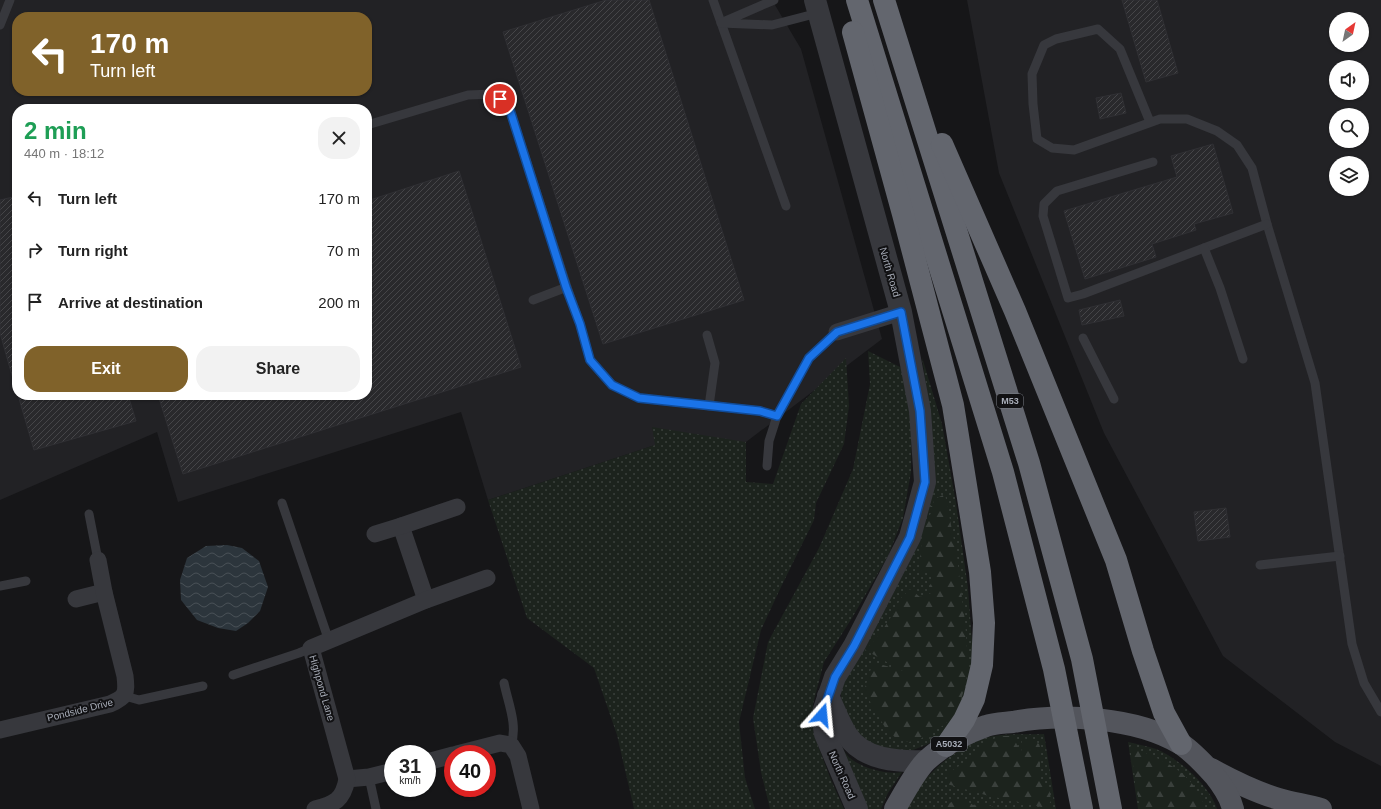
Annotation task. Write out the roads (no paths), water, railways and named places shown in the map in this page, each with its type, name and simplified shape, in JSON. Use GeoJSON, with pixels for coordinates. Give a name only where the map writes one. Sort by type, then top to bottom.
{"type":"FeatureCollection","features":[{"type":"Feature","properties":{"kind":"highway"},"geometry":{"type":"LineString","coordinates":[[845,0],[953,405],[980,572],[984,623],[982,666],[974,699],[964,720],[946,746]]}},
{"type":"Feature","properties":{"kind":"highway","name":"M53"},"geometry":{"type":"LineString","coordinates":[[857,0],[1003,472],[1054,669],[1082,809]]}},
{"type":"Feature","properties":{"kind":"highway","name":"M53"},"geometry":{"type":"LineString","coordinates":[[884,0],[1029,463],[1082,659],[1111,809]]}},
{"type":"Feature","properties":{"kind":"highway"},"geometry":{"type":"LineString","coordinates":[[897,42],[1015,311],[1116,560],[1143,652],[1164,713],[1181,744]]}},
{"type":"Feature","properties":{"kind":"main road","name":"A5032"},"geometry":{"type":"LineString","coordinates":[[895,809],[906,789],[925,761],[963,736],[987,725],[1030,719],[1069,718],[1132,725],[1156,732],[1181,744],[1205,765],[1221,784],[1233,809]]}},
{"type":"Feature","properties":{"kind":"main road","name":"A5032"},"geometry":{"type":"LineString","coordinates":[[1205,765],[1228,779],[1251,789],[1279,799],[1321,809]]}},
{"type":"Feature","properties":{"kind":"street","name":"North Road"},"geometry":{"type":"LineString","coordinates":[[818,6],[901,312],[920,411],[925,482],[910,537],[854,646],[835,677],[822,715],[824,734],[857,809]]}},
{"type":"Feature","properties":{"kind":"street"},"geometry":{"type":"LineString","coordinates":[[837,332],[901,312]]}},
{"type":"Feature","properties":{"kind":"street"},"geometry":{"type":"LineString","coordinates":[[375,534],[457,507]]}},
{"type":"Feature","properties":{"kind":"street"},"geometry":{"type":"LineString","coordinates":[[401,526],[426,600]]}},
{"type":"Feature","properties":{"kind":"street","name":"Pondside Drive"},"geometry":{"type":"LineString","coordinates":[[0,730],[110,704],[125,696],[125,676],[104,592],[98,560]]}},
{"type":"Feature","properties":{"kind":"street","name":"Highpond Lane"},"geometry":{"type":"LineString","coordinates":[[348,779],[311,648],[426,600],[487,578]]}},
{"type":"Feature","properties":{"kind":"street"},"geometry":{"type":"LineString","coordinates":[[76,599],[104,592]]}},
{"type":"Feature","properties":{"kind":"street"},"geometry":{"type":"LineString","coordinates":[[828,696],[847,735],[854,743],[865,751],[882,759],[910,762],[925,761]]}},
{"type":"Feature","properties":{"kind":"street"},"geometry":{"type":"LineString","coordinates":[[492,745],[500,743],[511,745],[518,756],[531,809]]}},
{"type":"Feature","properties":{"kind":"street"},"geometry":{"type":"LineString","coordinates":[[315,809],[329,806],[338,800],[345,791],[348,779],[369,777],[384,773]]}},
{"type":"Feature","properties":{"kind":"lane"},"geometry":{"type":"LineString","coordinates":[[0,25],[10,0]]}},
{"type":"Feature","properties":{"kind":"lane"},"geometry":{"type":"LineString","coordinates":[[713,0],[786,206]]}},
{"type":"Feature","properties":{"kind":"lane"},"geometry":{"type":"LineString","coordinates":[[721,24],[774,0]]}},
{"type":"Feature","properties":{"kind":"lane"},"geometry":{"type":"LineString","coordinates":[[721,24],[772,25],[818,6]]}},
{"type":"Feature","properties":{"kind":"lane"},"geometry":{"type":"LineString","coordinates":[[1150,122],[1120,49],[1098,29],[1056,39],[1044,46],[1032,74],[1033,104],[1037,138],[1052,148],[1074,150],[1160,119],[1187,119],[1217,131],[1237,145],[1252,168],[1267,224],[1315,383],[1352,644],[1364,683],[1381,712]]}},
{"type":"Feature","properties":{"kind":"lane"},"geometry":{"type":"LineString","coordinates":[[372,124],[468,96],[493,94],[508,104],[566,287],[580,324],[590,360],[612,385],[639,398],[760,411],[777,416]]}},
{"type":"Feature","properties":{"kind":"lane"},"geometry":{"type":"LineString","coordinates":[[1153,162],[1057,191],[1044,204],[1043,216],[1068,298],[1083,294],[1267,224]]}},
{"type":"Feature","properties":{"kind":"lane"},"geometry":{"type":"LineString","coordinates":[[1204,248],[1220,288],[1243,360]]}},
{"type":"Feature","properties":{"kind":"lane"},"geometry":{"type":"LineString","coordinates":[[533,300],[566,287]]}},
{"type":"Feature","properties":{"kind":"lane"},"geometry":{"type":"LineString","coordinates":[[767,466],[769,441],[777,416],[809,358],[837,332]]}},
{"type":"Feature","properties":{"kind":"lane"},"geometry":{"type":"LineString","coordinates":[[707,335],[715,363],[709,406]]}},
{"type":"Feature","properties":{"kind":"lane"},"geometry":{"type":"LineString","coordinates":[[1083,338],[1114,399]]}},
{"type":"Feature","properties":{"kind":"lane"},"geometry":{"type":"LineString","coordinates":[[282,503],[329,641]]}},
{"type":"Feature","properties":{"kind":"lane"},"geometry":{"type":"LineString","coordinates":[[89,514],[98,560]]}},
{"type":"Feature","properties":{"kind":"lane"},"geometry":{"type":"LineString","coordinates":[[1260,565],[1340,556]]}},
{"type":"Feature","properties":{"kind":"lane"},"geometry":{"type":"LineString","coordinates":[[0,586],[26,581]]}},
{"type":"Feature","properties":{"kind":"lane"},"geometry":{"type":"LineString","coordinates":[[233,675],[299,654],[311,648]]}},
{"type":"Feature","properties":{"kind":"lane"},"geometry":{"type":"LineString","coordinates":[[504,683],[514,728],[514,738],[511,745]]}},
{"type":"Feature","properties":{"kind":"lane"},"geometry":{"type":"LineString","coordinates":[[125,696],[139,700],[203,686]]}},
{"type":"Feature","properties":{"kind":"lane"},"geometry":{"type":"LineString","coordinates":[[369,777],[376,809]]}},
{"type":"Feature","properties":{"kind":"water"},"geometry":{"type":"Polygon","coordinates":[[[227,545],[242,548],[259,561],[268,587],[260,611],[248,623],[236,631],[218,628],[197,620],[181,600],[180,580],[187,558],[206,546],[227,545]]]}}]}
